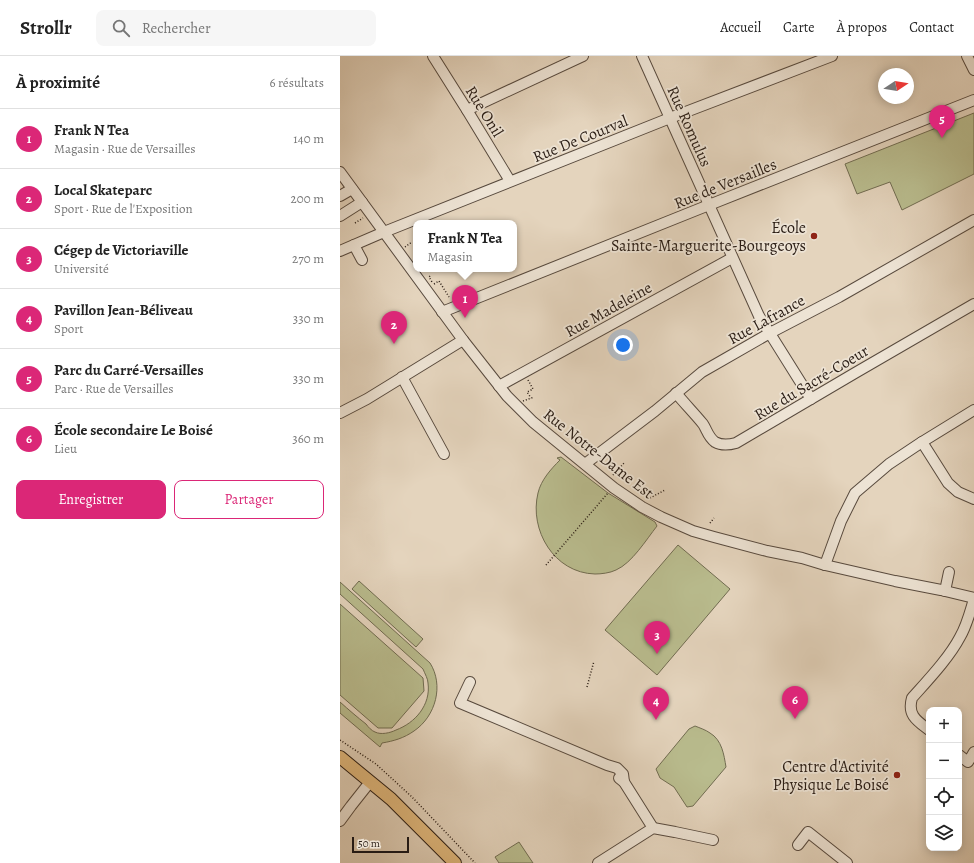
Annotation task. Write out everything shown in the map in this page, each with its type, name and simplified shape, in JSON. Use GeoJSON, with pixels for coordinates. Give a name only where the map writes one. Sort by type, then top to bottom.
{"type":"FeatureCollection","features":[{"type":"Feature","properties":{"kind":"main road"},"geometry":{"type":"LineString","coordinates":[[340,757],[395,803],[455,863]]}},
{"type":"Feature","properties":{"kind":"street","name":"Rue Onil"},"geometry":{"type":"LineString","coordinates":[[433,56],[510,181]]}},
{"type":"Feature","properties":{"kind":"street"},"geometry":{"type":"LineString","coordinates":[[467,110],[583,56]]}},
{"type":"Feature","properties":{"kind":"street","name":"Rue Romulus"},"geometry":{"type":"LineString","coordinates":[[642,56],[759,316],[811,399]]}},
{"type":"Feature","properties":{"kind":"street","name":"Rue De Courval"},"geometry":{"type":"LineString","coordinates":[[414,220],[670,118],[832,56]]}},
{"type":"Feature","properties":{"kind":"street"},"geometry":{"type":"LineString","coordinates":[[967,56],[974,70]]}},
{"type":"Feature","properties":{"kind":"street","name":"Rue de Versailles"},"geometry":{"type":"LineString","coordinates":[[442,312],[974,100]]}},
{"type":"Feature","properties":{"kind":"street","name":"Rue Notre-Dame Est"},"geometry":{"type":"LineString","coordinates":[[341,174],[498,386],[533,422],[614,488],[642,507],[693,531],[746,546],[945,591],[974,599]]}},
{"type":"Feature","properties":{"kind":"street"},"geometry":{"type":"LineString","coordinates":[[340,196],[352,189]]}},
{"type":"Feature","properties":{"kind":"street"},"geometry":{"type":"LineString","coordinates":[[348,218],[364,204]]}},
{"type":"Feature","properties":{"kind":"street","name":"Rue De Courval"},"geometry":{"type":"LineString","coordinates":[[340,251],[413,220]]}},
{"type":"Feature","properties":{"kind":"street","name":"Rue Lafrance"},"geometry":{"type":"LineString","coordinates":[[585,464],[702,372],[770,333],[839,297],[974,220]]}},
{"type":"Feature","properties":{"kind":"street"},"geometry":{"type":"LineString","coordinates":[[354,245],[362,260]]}},
{"type":"Feature","properties":{"kind":"street","name":"Rue Madeleine"},"geometry":{"type":"LineString","coordinates":[[498,386],[732,258]]}},
{"type":"Feature","properties":{"kind":"street","name":"Rue du Sacré-Coeur"},"geometry":{"type":"LineString","coordinates":[[676,393],[704,425],[709,436],[715,442],[721,445],[736,443],[974,304]]}},
{"type":"Feature","properties":{"kind":"street"},"geometry":{"type":"LineString","coordinates":[[340,413],[367,399],[463,340]]}},
{"type":"Feature","properties":{"kind":"street"},"geometry":{"type":"LineString","coordinates":[[402,377],[444,454]]}},
{"type":"Feature","properties":{"kind":"street"},"geometry":{"type":"LineString","coordinates":[[825,565],[841,521],[855,493],[889,464],[974,410]]}},
{"type":"Feature","properties":{"kind":"street"},"geometry":{"type":"LineString","coordinates":[[922,442],[948,483],[958,492],[974,499]]}},
{"type":"Feature","properties":{"kind":"street"},"geometry":{"type":"LineString","coordinates":[[945,591],[949,572]]}},
{"type":"Feature","properties":{"kind":"street"},"geometry":{"type":"LineString","coordinates":[[926,728],[917,721],[911,712],[910,705],[912,698],[952,651],[967,622],[974,599]]}},
{"type":"Feature","properties":{"kind":"street"},"geometry":{"type":"LineString","coordinates":[[470,682],[460,703],[617,768],[623,774],[624,782],[654,828]]}},
{"type":"Feature","properties":{"kind":"street"},"geometry":{"type":"LineString","coordinates":[[962,757],[968,762],[974,752]]}},
{"type":"Feature","properties":{"kind":"street"},"geometry":{"type":"LineString","coordinates":[[340,820],[370,782]]}},
{"type":"Feature","properties":{"kind":"street"},"geometry":{"type":"LineString","coordinates":[[598,863],[654,828],[713,840]]}},
{"type":"Feature","properties":{"kind":"street"},"geometry":{"type":"LineString","coordinates":[[798,845],[808,832],[847,863]]}},
{"type":"Feature","properties":{"kind":"path"},"geometry":{"type":"LineString","coordinates":[[348,218],[364,217]]}},
{"type":"Feature","properties":{"kind":"path"},"geometry":{"type":"LineString","coordinates":[[402,249],[412,242]]}},
{"type":"Feature","properties":{"kind":"path"},"geometry":{"type":"LineString","coordinates":[[434,284],[439,281],[449,297]]}},
{"type":"Feature","properties":{"kind":"path"},"geometry":{"type":"LineString","coordinates":[[528,380],[533,389],[527,392],[531,398]]}},
{"type":"Feature","properties":{"kind":"path"},"geometry":{"type":"LineString","coordinates":[[523,401],[534,397]]}},
{"type":"Feature","properties":{"kind":"path"},"geometry":{"type":"LineString","coordinates":[[613,475],[624,463]]}},
{"type":"Feature","properties":{"kind":"path"},"geometry":{"type":"LineString","coordinates":[[546,565],[614,488]]}},
{"type":"Feature","properties":{"kind":"path"},"geometry":{"type":"LineString","coordinates":[[650,498],[665,490]]}},
{"type":"Feature","properties":{"kind":"path"},"geometry":{"type":"LineString","coordinates":[[710,523],[714,518]]}},
{"type":"Feature","properties":{"kind":"path"},"geometry":{"type":"LineString","coordinates":[[587,686],[594,661]]}},
{"type":"Feature","properties":{"kind":"path"},"geometry":{"type":"LineString","coordinates":[[340,740],[376,764],[416,801],[475,863]]}},
{"type":"Feature","properties":{"kind":"green space"},"geometry":{"type":"Polygon","coordinates":[[[974,113],[974,174],[902,210],[890,182],[857,194],[845,164],[974,113]]]}},
{"type":"Feature","properties":{"kind":"green space"},"geometry":{"type":"Polygon","coordinates":[[[561,457],[608,493],[655,522],[657,526],[633,557],[622,567],[606,573],[595,574],[580,572],[557,558],[541,535],[537,521],[536,507],[539,488],[550,471],[560,460],[557,458],[561,457]]]}},
{"type":"Feature","properties":{"kind":"green space"},"geometry":{"type":"Polygon","coordinates":[[[678,545],[730,589],[657,675],[605,630],[678,545]]]}},
{"type":"Feature","properties":{"kind":"green space"},"geometry":{"type":"Polygon","coordinates":[[[359,581],[423,639],[416,647],[352,589],[359,581]]]}},
{"type":"Feature","properties":{"kind":"green space"},"geometry":{"type":"Polygon","coordinates":[[[340,582],[430,663],[434,672],[437,690],[436,700],[428,717],[422,725],[414,731],[395,740],[382,743],[380,747],[340,713],[340,702],[373,731],[377,733],[388,733],[403,727],[420,712],[427,699],[428,680],[423,669],[340,594],[340,582]]]}},
{"type":"Feature","properties":{"kind":"green space"},"geometry":{"type":"Polygon","coordinates":[[[340,604],[423,678],[424,691],[392,728],[378,728],[340,695],[340,604]]]}},
{"type":"Feature","properties":{"kind":"green space"},"geometry":{"type":"Polygon","coordinates":[[[695,726],[714,736],[722,748],[726,767],[693,806],[687,807],[674,787],[660,778],[656,769],[689,729],[695,726]]]}},
{"type":"Feature","properties":{"kind":"green space"},"geometry":{"type":"Polygon","coordinates":[[[519,842],[533,863],[499,863],[495,857],[519,842]]]}},
{"type":"Feature","properties":{"kind":"place","name":"Parc du Carré-Versailles"},"geometry":{"type":"Point","coordinates":[942,138]}},
{"type":"Feature","properties":{"kind":"place","name":"École Sainte-Marguerite-Bourgeoys"},"geometry":{"type":"Point","coordinates":[814,236]}},
{"type":"Feature","properties":{"kind":"place","name":"Frank N Tea"},"geometry":{"type":"Point","coordinates":[465,318]}},
{"type":"Feature","properties":{"kind":"place","name":"Local Skateparc"},"geometry":{"type":"Point","coordinates":[394,344]}},
{"type":"Feature","properties":{"kind":"place","name":"Cégep de Victoriaville"},"geometry":{"type":"Point","coordinates":[657,654]}},
{"type":"Feature","properties":{"kind":"place","name":"École secondaire Le Boisé"},"geometry":{"type":"Point","coordinates":[795,719]}},
{"type":"Feature","properties":{"kind":"place","name":"Pavillon Jean-Béliveau"},"geometry":{"type":"Point","coordinates":[656,720]}},
{"type":"Feature","properties":{"kind":"place","name":"Centre d'Activité Physique Le Boisé"},"geometry":{"type":"Point","coordinates":[897,775]}}]}
